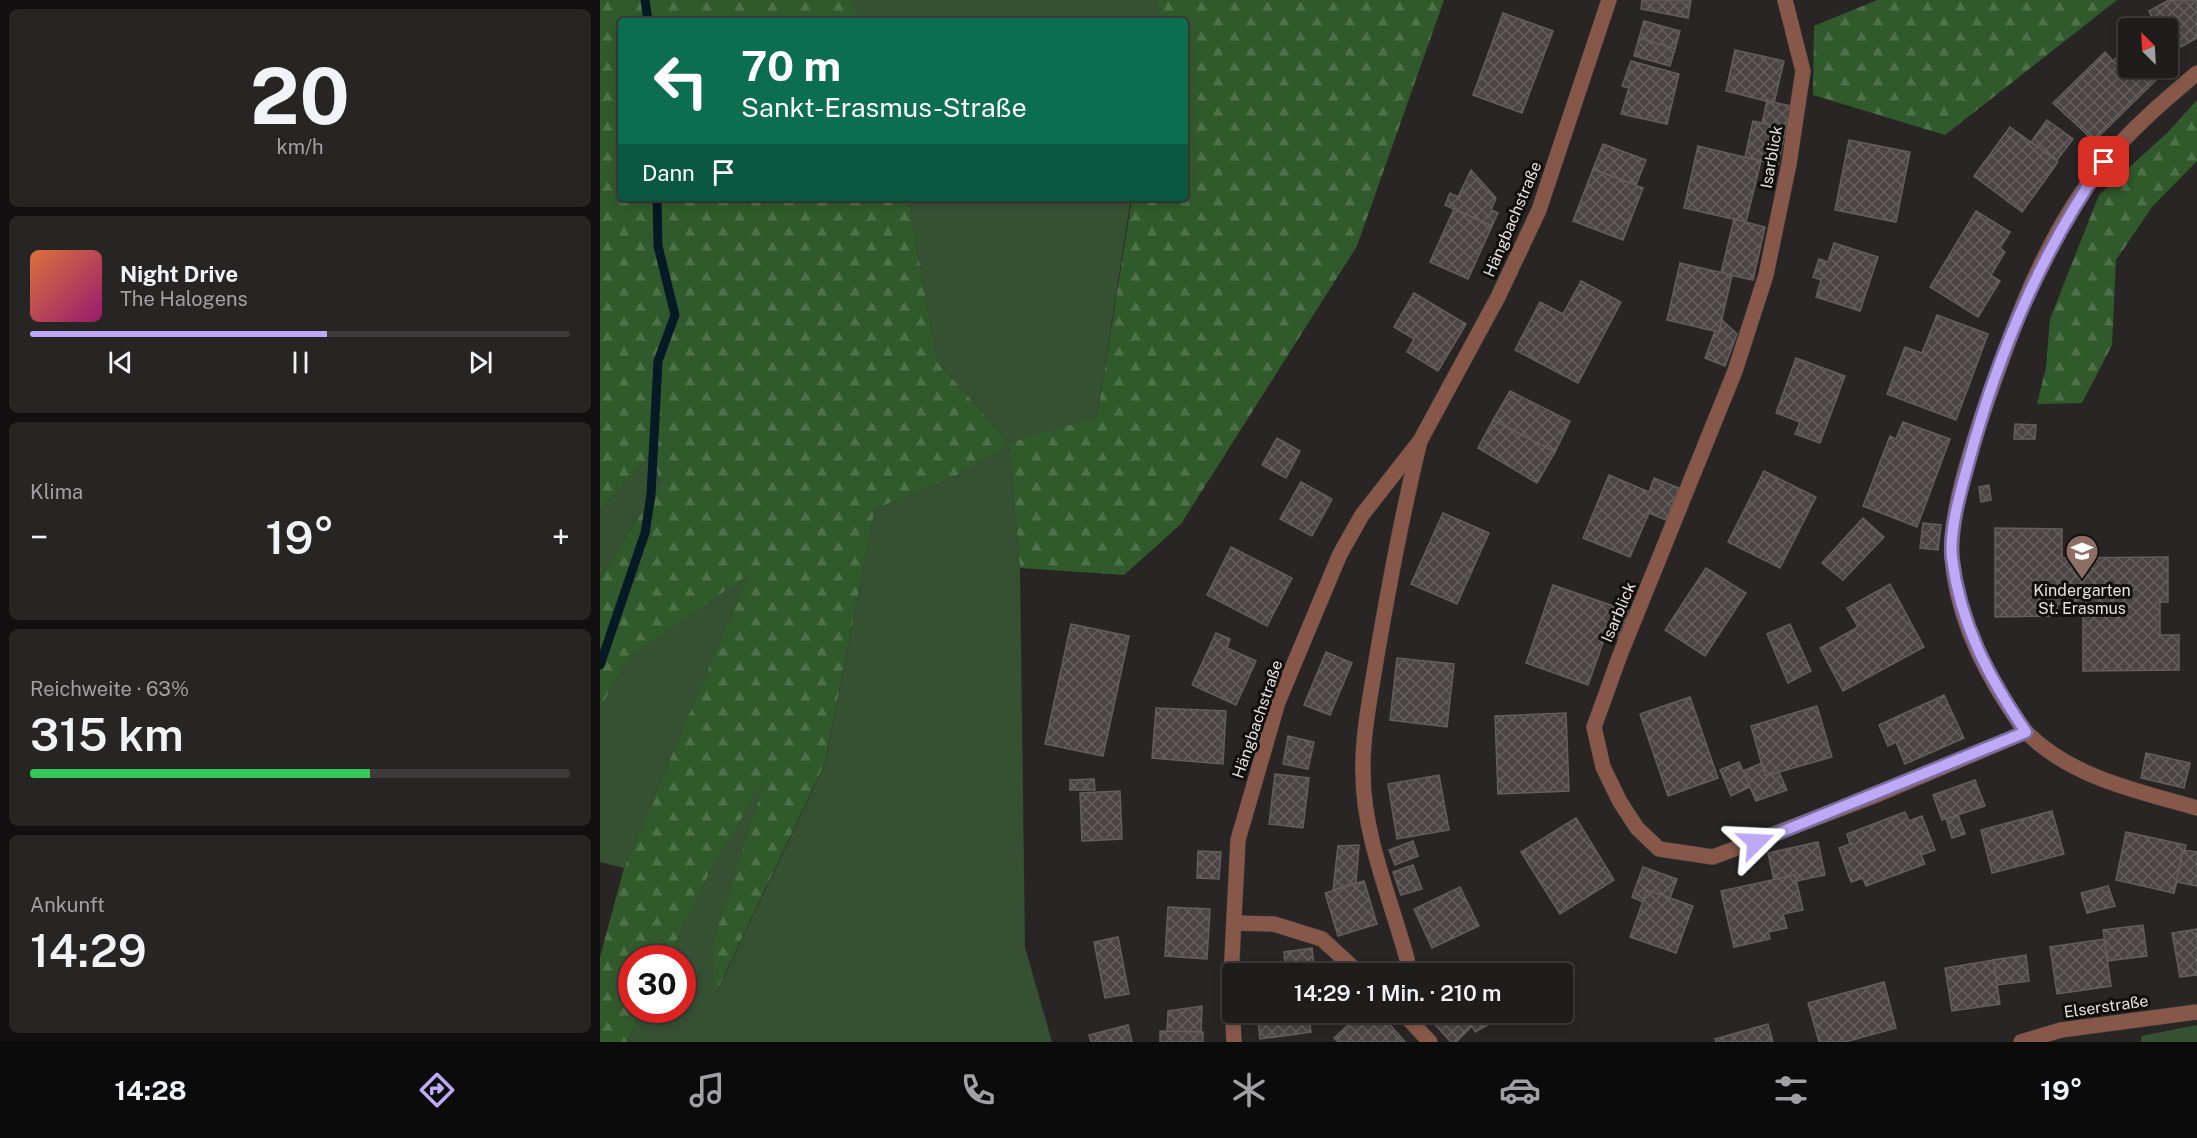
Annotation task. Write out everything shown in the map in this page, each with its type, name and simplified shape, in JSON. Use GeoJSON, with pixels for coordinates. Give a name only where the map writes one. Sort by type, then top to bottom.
{"type":"FeatureCollection","features":[{"type":"Feature","properties":{"kind":"street","name":"Hängbachstraße"},"geometry":{"type":"LineString","coordinates":[[1234,1042],[1231,977],[1238,840],[1278,702],[1340,554],[1362,515],[1420,441],[1498,297],[1539,210],[1610,0]]}},
{"type":"Feature","properties":{"kind":"street","name":"Isarblick"},"geometry":{"type":"LineString","coordinates":[[1785,0],[1803,71],[1789,164],[1766,275],[1735,371],[1620,655],[1594,727],[1603,766],[1620,802],[1637,828],[1659,849],[1713,857],[1874,796],[2026,732]]}},
{"type":"Feature","properties":{"kind":"street"},"geometry":{"type":"LineString","coordinates":[[2197,73],[2142,120],[2104,162],[2069,213],[2038,270],[2012,330],[1975,436],[1959,496],[1952,555],[1959,602],[1975,644],[1996,688],[2026,732],[2058,756],[2104,782],[2197,808]]}},
{"type":"Feature","properties":{"kind":"street","name":"Hängbachstraße"},"geometry":{"type":"LineString","coordinates":[[1407,959],[1382,878],[1363,774],[1371,694],[1397,538],[1420,441]]}},
{"type":"Feature","properties":{"kind":"street"},"geometry":{"type":"LineString","coordinates":[[1235,923],[1274,924],[1322,939],[1348,963]]}},
{"type":"Feature","properties":{"kind":"street","name":"Elserstraße"},"geometry":{"type":"LineString","coordinates":[[2021,1042],[2061,1030],[2197,1012]]}},
{"type":"Feature","properties":{"kind":"street"},"geometry":{"type":"LineString","coordinates":[[1412,1023],[1430,1042]]}},
{"type":"Feature","properties":{"kind":"green space"},"geometry":{"type":"Polygon","coordinates":[[[600,0],[852,0],[861,18],[618,18],[618,201],[909,201],[937,361],[1009,443],[1097,417],[1132,201],[1188,201],[1188,18],[1160,18],[1157,0],[1444,0],[1357,246],[1181,524],[1124,575],[1020,568],[1009,444],[958,475],[875,509],[825,763],[715,995],[712,945],[767,775],[711,870],[674,945],[618,945],[618,1023],[636,1023],[627,1042],[600,1042],[600,957],[624,868],[748,575],[629,657],[600,708],[600,578],[661,483],[651,454],[600,511],[600,0]]]}},
{"type":"Feature","properties":{"kind":"green space"},"geometry":{"type":"Polygon","coordinates":[[[852,0],[1157,0],[1160,18],[861,18],[852,0]]]}},
{"type":"Feature","properties":{"kind":"green space"},"geometry":{"type":"Polygon","coordinates":[[[1877,0],[2117,0],[1945,135],[1813,95],[1814,26],[1877,0]]]}},
{"type":"Feature","properties":{"kind":"green space"},"geometry":{"type":"Polygon","coordinates":[[[2197,100],[2197,161],[2152,207],[2116,260],[2112,345],[2082,403],[2037,404],[2046,367],[2050,319],[2099,195],[2168,132],[2197,100]]]}},
{"type":"Feature","properties":{"kind":"green space"},"geometry":{"type":"Polygon","coordinates":[[[909,201],[1131,201],[1097,417],[1009,444],[1020,568],[1025,947],[1052,1042],[627,1042],[636,1023],[696,1023],[696,945],[674,945],[711,870],[769,771],[712,945],[716,994],[825,764],[875,509],[958,475],[1009,443],[937,361],[909,201]]]}},
{"type":"Feature","properties":{"kind":"green space"},"geometry":{"type":"Polygon","coordinates":[[[651,454],[661,483],[600,578],[600,511],[651,454]]]}},
{"type":"Feature","properties":{"kind":"green space"},"geometry":{"type":"Polygon","coordinates":[[[749,573],[624,868],[600,862],[600,708],[629,657],[749,573]]]}},
{"type":"Feature","properties":{"kind":"green space"},"geometry":{"type":"Polygon","coordinates":[[[2197,1025],[2197,1042],[2141,1042],[2141,1036],[2197,1025]]]}},
{"type":"Feature","properties":{"kind":"building"},"geometry":{"type":"Polygon","coordinates":[[[1642,0],[1691,0],[1688,18],[1641,9],[1642,0]]]}},
{"type":"Feature","properties":{"kind":"building"},"geometry":{"type":"Polygon","coordinates":[[[2169,0],[2197,0],[2197,38],[2178,49],[2178,18],[2152,18],[2149,11],[2169,0]]]}},
{"type":"Feature","properties":{"kind":"building"},"geometry":{"type":"Polygon","coordinates":[[[1503,13],[1553,31],[1522,113],[1473,95],[1503,13]]]}},
{"type":"Feature","properties":{"kind":"building"},"geometry":{"type":"Polygon","coordinates":[[[1644,21],[1680,31],[1675,49],[1639,38],[1644,21]]]}},
{"type":"Feature","properties":{"kind":"building"},"geometry":{"type":"Polygon","coordinates":[[[1639,38],[1675,49],[1670,66],[1634,56],[1639,38]]]}},
{"type":"Feature","properties":{"kind":"building"},"geometry":{"type":"Polygon","coordinates":[[[1735,50],[1784,61],[1774,103],[1726,91],[1735,50]]]}},
{"type":"Feature","properties":{"kind":"building"},"geometry":{"type":"Polygon","coordinates":[[[2105,52],[2113,61],[2118,56],[2118,78],[2158,78],[2094,141],[2053,103],[2105,52]]]}},
{"type":"Feature","properties":{"kind":"building"},"geometry":{"type":"Polygon","coordinates":[[[1631,61],[1679,74],[1667,124],[1621,114],[1629,88],[1622,86],[1631,61]]]}},
{"type":"Feature","properties":{"kind":"building"},"geometry":{"type":"Polygon","coordinates":[[[1767,101],[1792,106],[1786,128],[1762,123],[1767,101]]]}},
{"type":"Feature","properties":{"kind":"building"},"geometry":{"type":"Polygon","coordinates":[[[2047,120],[2073,139],[2057,160],[2031,142],[2047,120]]]}},
{"type":"Feature","properties":{"kind":"building"},"geometry":{"type":"Polygon","coordinates":[[[1753,121],[1786,128],[1778,165],[1745,157],[1753,121]]]}},
{"type":"Feature","properties":{"kind":"building"},"geometry":{"type":"Polygon","coordinates":[[[2010,127],[2058,162],[2022,212],[1974,176],[2010,127]]]}},
{"type":"Feature","properties":{"kind":"building"},"geometry":{"type":"Polygon","coordinates":[[[1849,140],[1910,152],[1896,222],[1835,210],[1849,140]]]}},
{"type":"Feature","properties":{"kind":"building"},"geometry":{"type":"Polygon","coordinates":[[[1603,144],[1646,160],[1636,185],[1593,169],[1603,144]]]}},
{"type":"Feature","properties":{"kind":"building"},"geometry":{"type":"Polygon","coordinates":[[[1698,146],[1761,161],[1746,222],[1684,208],[1698,146]]]}},
{"type":"Feature","properties":{"kind":"building"},"geometry":{"type":"Polygon","coordinates":[[[1593,169],[1643,188],[1623,240],[1573,221],[1593,169]]]}},
{"type":"Feature","properties":{"kind":"building"},"geometry":{"type":"Polygon","coordinates":[[[1471,170],[1496,198],[1491,210],[1498,213],[1492,226],[1445,205],[1450,193],[1458,197],[1471,170]]]}},
{"type":"Feature","properties":{"kind":"building"},"geometry":{"type":"Polygon","coordinates":[[[1454,209],[1492,226],[1468,279],[1430,262],[1454,209]]]}},
{"type":"Feature","properties":{"kind":"building"},"geometry":{"type":"Polygon","coordinates":[[[1976,211],[2010,232],[2000,248],[2005,252],[1991,275],[2000,281],[1978,317],[1930,287],[1976,211]]]}},
{"type":"Feature","properties":{"kind":"building"},"geometry":{"type":"Polygon","coordinates":[[[1734,219],[1765,227],[1753,280],[1721,273],[1734,219]]]}},
{"type":"Feature","properties":{"kind":"building"},"geometry":{"type":"Polygon","coordinates":[[[1834,243],[1878,257],[1860,311],[1816,297],[1821,280],[1813,277],[1819,259],[1828,262],[1834,243]]]}},
{"type":"Feature","properties":{"kind":"building"},"geometry":{"type":"Polygon","coordinates":[[[1680,263],[1732,275],[1719,332],[1667,320],[1680,263]]]}},
{"type":"Feature","properties":{"kind":"building"},"geometry":{"type":"Polygon","coordinates":[[[1581,281],[1621,302],[1578,383],[1515,350],[1540,302],[1563,314],[1581,281]]]}},
{"type":"Feature","properties":{"kind":"building"},"geometry":{"type":"Polygon","coordinates":[[[1414,293],[1466,324],[1438,371],[1407,352],[1414,339],[1394,327],[1414,293]]]}},
{"type":"Feature","properties":{"kind":"building"},"geometry":{"type":"Polygon","coordinates":[[[1937,315],[1988,334],[1956,420],[1887,394],[1905,347],[1922,353],[1937,315]]]}},
{"type":"Feature","properties":{"kind":"building"},"geometry":{"type":"Polygon","coordinates":[[[1722,320],[1737,334],[1725,366],[1705,358],[1715,331],[1719,332],[1722,320]]]}},
{"type":"Feature","properties":{"kind":"building"},"geometry":{"type":"Polygon","coordinates":[[[1796,358],[1845,376],[1820,443],[1795,434],[1800,422],[1776,413],[1796,358]]]}},
{"type":"Feature","properties":{"kind":"building"},"geometry":{"type":"Polygon","coordinates":[[[1510,391],[1570,421],[1555,452],[1493,420],[1510,391]]]}},
{"type":"Feature","properties":{"kind":"building"},"geometry":{"type":"Polygon","coordinates":[[[1493,420],[1555,452],[1537,483],[1478,448],[1493,420]]]}},
{"type":"Feature","properties":{"kind":"building"},"geometry":{"type":"Polygon","coordinates":[[[1903,422],[1950,439],[1917,527],[1863,506],[1890,436],[1896,439],[1903,422]]]}},
{"type":"Feature","properties":{"kind":"building"},"geometry":{"type":"Polygon","coordinates":[[[2015,424],[2036,425],[2035,439],[2014,439],[2015,424]]]}},
{"type":"Feature","properties":{"kind":"building"},"geometry":{"type":"Polygon","coordinates":[[[1277,438],[1300,451],[1286,478],[1262,465],[1277,438]]]}},
{"type":"Feature","properties":{"kind":"building"},"geometry":{"type":"Polygon","coordinates":[[[1764,471],[1816,497],[1780,568],[1728,542],[1764,471]]]}},
{"type":"Feature","properties":{"kind":"building"},"geometry":{"type":"Polygon","coordinates":[[[1609,475],[1649,492],[1654,478],[1679,488],[1666,520],[1649,513],[1630,557],[1583,538],[1609,475]]]}},
{"type":"Feature","properties":{"kind":"building"},"geometry":{"type":"Polygon","coordinates":[[[1301,482],[1332,499],[1312,536],[1280,519],[1301,482]]]}},
{"type":"Feature","properties":{"kind":"building"},"geometry":{"type":"Polygon","coordinates":[[[1989,485],[1991,500],[1981,502],[1979,487],[1989,485]]]}},
{"type":"Feature","properties":{"kind":"building"},"geometry":{"type":"Polygon","coordinates":[[[1443,513],[1489,533],[1457,604],[1411,584],[1443,513]]]}},
{"type":"Feature","properties":{"kind":"building"},"geometry":{"type":"Polygon","coordinates":[[[1863,518],[1884,537],[1843,580],[1822,563],[1863,518]]]}},
{"type":"Feature","properties":{"kind":"building"},"geometry":{"type":"Polygon","coordinates":[[[1923,523],[1941,525],[1938,550],[1920,548],[1923,523]]]}},
{"type":"Feature","properties":{"kind":"building","name":"Kindergarten St. Erasmus"},"geometry":{"type":"Polygon","coordinates":[[[1995,528],[2062,529],[2062,558],[2168,557],[2168,602],[2160,602],[2160,635],[2179,635],[2179,670],[2083,671],[2083,604],[2057,604],[2057,616],[1995,617],[1995,528]]]}},
{"type":"Feature","properties":{"kind":"building"},"geometry":{"type":"Polygon","coordinates":[[[1231,547],[1292,578],[1267,626],[1207,595],[1231,547]]]}},
{"type":"Feature","properties":{"kind":"building"},"geometry":{"type":"Polygon","coordinates":[[[1706,568],[1746,593],[1705,656],[1665,630],[1706,568]]]}},
{"type":"Feature","properties":{"kind":"building"},"geometry":{"type":"Polygon","coordinates":[[[1890,584],[1924,647],[1843,691],[1820,648],[1858,627],[1847,608],[1890,584]]]}},
{"type":"Feature","properties":{"kind":"building"},"geometry":{"type":"Polygon","coordinates":[[[1553,585],[1628,611],[1619,638],[1606,634],[1588,685],[1526,663],[1553,585]]]}},
{"type":"Feature","properties":{"kind":"building"},"geometry":{"type":"Polygon","coordinates":[[[1071,624],[1129,636],[1103,756],[1045,744],[1071,624]]]}},
{"type":"Feature","properties":{"kind":"building"},"geometry":{"type":"Polygon","coordinates":[[[1790,624],[1811,671],[1788,683],[1767,634],[1790,624]]]}},
{"type":"Feature","properties":{"kind":"building"},"geometry":{"type":"Polygon","coordinates":[[[1216,633],[1230,639],[1227,648],[1256,661],[1236,705],[1192,685],[1216,633]]]}},
{"type":"Feature","properties":{"kind":"building"},"geometry":{"type":"Polygon","coordinates":[[[1326,652],[1352,663],[1330,715],[1304,705],[1326,652]]]}},
{"type":"Feature","properties":{"kind":"building"},"geometry":{"type":"Polygon","coordinates":[[[1397,658],[1454,664],[1447,727],[1390,720],[1397,658]]]}},
{"type":"Feature","properties":{"kind":"building"},"geometry":{"type":"Polygon","coordinates":[[[1944,695],[1964,738],[1905,764],[1896,742],[1888,746],[1879,725],[1944,695]]]}},
{"type":"Feature","properties":{"kind":"building"},"geometry":{"type":"Polygon","coordinates":[[[1690,697],[1718,778],[1668,796],[1640,714],[1690,697]]]}},
{"type":"Feature","properties":{"kind":"building"},"geometry":{"type":"Polygon","coordinates":[[[1817,706],[1832,757],[1765,776],[1751,726],[1817,706]]]}},
{"type":"Feature","properties":{"kind":"building"},"geometry":{"type":"Polygon","coordinates":[[[1156,708],[1226,711],[1223,764],[1152,758],[1156,708]]]}},
{"type":"Feature","properties":{"kind":"building"},"geometry":{"type":"Polygon","coordinates":[[[1566,713],[1569,791],[1498,794],[1495,716],[1566,713]]]}},
{"type":"Feature","properties":{"kind":"building"},"geometry":{"type":"Polygon","coordinates":[[[1288,736],[1314,742],[1308,769],[1283,764],[1288,736]]]}},
{"type":"Feature","properties":{"kind":"building"},"geometry":{"type":"Polygon","coordinates":[[[2146,753],[2190,763],[2184,788],[2141,778],[2146,753]]]}},
{"type":"Feature","properties":{"kind":"building"},"geometry":{"type":"Polygon","coordinates":[[[1739,762],[1750,787],[1731,796],[1720,770],[1739,762]]]}},
{"type":"Feature","properties":{"kind":"building"},"geometry":{"type":"Polygon","coordinates":[[[1762,763],[1765,776],[1779,772],[1787,790],[1756,801],[1743,771],[1762,763]]]}},
{"type":"Feature","properties":{"kind":"building"},"geometry":{"type":"Polygon","coordinates":[[[1275,774],[1309,778],[1303,828],[1269,824],[1275,774]]]}},
{"type":"Feature","properties":{"kind":"building"},"geometry":{"type":"Polygon","coordinates":[[[1439,775],[1449,830],[1397,839],[1388,784],[1439,775]]]}},
{"type":"Feature","properties":{"kind":"building"},"geometry":{"type":"Polygon","coordinates":[[[1094,779],[1095,790],[1070,790],[1070,780],[1094,779]]]}},
{"type":"Feature","properties":{"kind":"building"},"geometry":{"type":"Polygon","coordinates":[[[1975,780],[1985,806],[1942,820],[1933,795],[1975,780]]]}},
{"type":"Feature","properties":{"kind":"building"},"geometry":{"type":"Polygon","coordinates":[[[1120,791],[1122,839],[1082,841],[1080,793],[1120,791]]]}},
{"type":"Feature","properties":{"kind":"building"},"geometry":{"type":"Polygon","coordinates":[[[2052,811],[2064,854],[1992,873],[1981,830],[2052,811]]]}},
{"type":"Feature","properties":{"kind":"building"},"geometry":{"type":"Polygon","coordinates":[[[1905,812],[1909,821],[1922,816],[1935,850],[1921,855],[1925,864],[1866,886],[1863,878],[1851,882],[1839,848],[1850,844],[1847,834],[1905,812]]]}},
{"type":"Feature","properties":{"kind":"building"},"geometry":{"type":"Polygon","coordinates":[[[1958,815],[1965,834],[1952,838],[1946,819],[1958,815]]]}},
{"type":"Feature","properties":{"kind":"building"},"geometry":{"type":"Polygon","coordinates":[[[1576,818],[1614,880],[1560,914],[1521,852],[1576,818]]]}},
{"type":"Feature","properties":{"kind":"building"},"geometry":{"type":"Polygon","coordinates":[[[2126,832],[2186,845],[2174,893],[2116,880],[2126,832]]]}},
{"type":"Feature","properties":{"kind":"building"},"geometry":{"type":"Polygon","coordinates":[[[1413,841],[1418,856],[1395,865],[1389,850],[1413,841]]]}},
{"type":"Feature","properties":{"kind":"building"},"geometry":{"type":"Polygon","coordinates":[[[1818,842],[1825,875],[1797,881],[1795,875],[1774,880],[1768,853],[1818,842]]]}},
{"type":"Feature","properties":{"kind":"building"},"geometry":{"type":"Polygon","coordinates":[[[1359,845],[1356,883],[1333,890],[1338,846],[1359,845]]]}},
{"type":"Feature","properties":{"kind":"building"},"geometry":{"type":"Polygon","coordinates":[[[2183,850],[2197,852],[2197,886],[2176,882],[2183,850]]]}},
{"type":"Feature","properties":{"kind":"building"},"geometry":{"type":"Polygon","coordinates":[[[1198,851],[1221,852],[1219,879],[1197,878],[1198,851]]]}},
{"type":"Feature","properties":{"kind":"building"},"geometry":{"type":"Polygon","coordinates":[[[1413,865],[1422,889],[1401,895],[1393,872],[1413,865]]]}},
{"type":"Feature","properties":{"kind":"building"},"geometry":{"type":"Polygon","coordinates":[[[1643,867],[1677,879],[1670,898],[1647,890],[1643,902],[1632,897],[1643,867]]]}},
{"type":"Feature","properties":{"kind":"building"},"geometry":{"type":"Polygon","coordinates":[[[1795,875],[1803,910],[1783,914],[1787,928],[1768,932],[1770,939],[1734,947],[1721,891],[1795,875]]]}},
{"type":"Feature","properties":{"kind":"building"},"geometry":{"type":"Polygon","coordinates":[[[1364,881],[1377,924],[1338,936],[1325,893],[1364,881]]]}},
{"type":"Feature","properties":{"kind":"building"},"geometry":{"type":"Polygon","coordinates":[[[2108,886],[2115,906],[2087,913],[2081,893],[2108,886]]]}},
{"type":"Feature","properties":{"kind":"building"},"geometry":{"type":"Polygon","coordinates":[[[1460,887],[1479,926],[1432,948],[1414,909],[1460,887]]]}},
{"type":"Feature","properties":{"kind":"building"},"geometry":{"type":"Polygon","coordinates":[[[1647,890],[1693,906],[1676,953],[1630,937],[1647,890]]]}},
{"type":"Feature","properties":{"kind":"building"},"geometry":{"type":"Polygon","coordinates":[[[1168,907],[1210,909],[1207,959],[1165,956],[1168,907]]]}},
{"type":"Feature","properties":{"kind":"building"},"geometry":{"type":"Polygon","coordinates":[[[2143,925],[2147,956],[2108,961],[2103,930],[2143,925]]]}},
{"type":"Feature","properties":{"kind":"building"},"geometry":{"type":"Polygon","coordinates":[[[2197,929],[2197,975],[2180,977],[2172,933],[2197,929]]]}},
{"type":"Feature","properties":{"kind":"building"},"geometry":{"type":"Polygon","coordinates":[[[1118,937],[1129,994],[1105,998],[1094,942],[1118,937]]]}},
{"type":"Feature","properties":{"kind":"building"},"geometry":{"type":"Polygon","coordinates":[[[2104,939],[2111,986],[2057,994],[2050,947],[2104,939]]]}},
{"type":"Feature","properties":{"kind":"building"},"geometry":{"type":"Polygon","coordinates":[[[1312,948],[1314,963],[1285,963],[1284,952],[1312,948]]]}},
{"type":"Feature","properties":{"kind":"building"},"geometry":{"type":"Polygon","coordinates":[[[2026,955],[2029,981],[1997,985],[1993,960],[2026,955]]]}},
{"type":"Feature","properties":{"kind":"building"},"geometry":{"type":"Polygon","coordinates":[[[1993,960],[2000,1004],[1952,1011],[1945,968],[1993,960]]]}},
{"type":"Feature","properties":{"kind":"building"},"geometry":{"type":"Polygon","coordinates":[[[1884,982],[1896,1028],[1845,1042],[1819,1042],[1808,1003],[1884,982]]]}},
{"type":"Feature","properties":{"kind":"building"},"geometry":{"type":"Polygon","coordinates":[[[1202,1006],[1201,1032],[1167,1031],[1168,1011],[1202,1006]]]}},
{"type":"Feature","properties":{"kind":"building"},"geometry":{"type":"Polygon","coordinates":[[[1258,1023],[1310,1023],[1311,1032],[1260,1039],[1258,1023]]]}},
{"type":"Feature","properties":{"kind":"building"},"geometry":{"type":"Polygon","coordinates":[[[1350,1023],[1389,1023],[1405,1042],[1338,1042],[1334,1038],[1350,1023]]]}},
{"type":"Feature","properties":{"kind":"building"},"geometry":{"type":"Polygon","coordinates":[[[1434,1023],[1470,1023],[1472,1026],[1456,1042],[1451,1042],[1434,1023]]]}},
{"type":"Feature","properties":{"kind":"building"},"geometry":{"type":"Polygon","coordinates":[[[1470,1023],[1492,1023],[1475,1032],[1470,1023]]]}},
{"type":"Feature","properties":{"kind":"building"},"geometry":{"type":"Polygon","coordinates":[[[1768,1024],[1773,1042],[1716,1042],[1715,1039],[1768,1024]]]}},
{"type":"Feature","properties":{"kind":"building"},"geometry":{"type":"Polygon","coordinates":[[[1128,1025],[1132,1042],[1091,1042],[1089,1035],[1128,1025]]]}},
{"type":"Feature","properties":{"kind":"building"},"geometry":{"type":"Polygon","coordinates":[[[1160,1031],[1203,1032],[1203,1042],[1160,1042],[1160,1031]]]}},
{"type":"Feature","properties":{"kind":"waterway"},"geometry":{"type":"LineString","coordinates":[[645,0],[648,18]]}},
{"type":"Feature","properties":{"kind":"waterway"},"geometry":{"type":"LineString","coordinates":[[600,665],[645,533],[651,495],[658,361],[675,315],[658,246],[657,201]]}},
{"type":"Feature","properties":{"kind":"place","name":"Kindergarten St. Erasmus"},"geometry":{"type":"Point","coordinates":[2082,580]}},
{"type":"Feature","properties":{"kind":"route"},"geometry":{"type":"LineString","coordinates":[[1756,842],[1874,796],[2026,732],[1996,688],[1975,644],[1959,602],[1952,555],[1959,496],[1975,436],[2012,330],[2038,270],[2069,213],[2104,162]]}}]}
